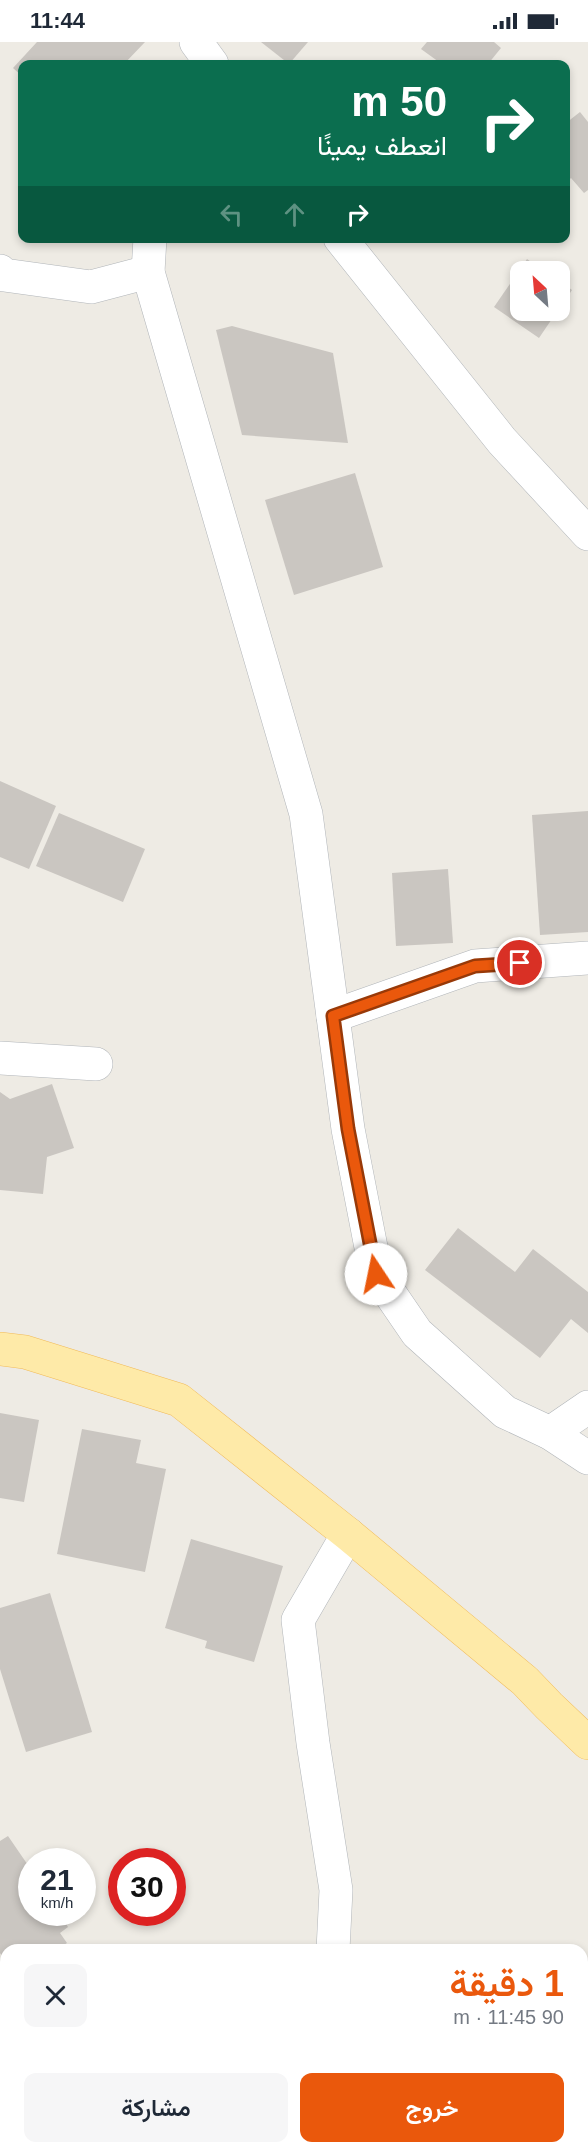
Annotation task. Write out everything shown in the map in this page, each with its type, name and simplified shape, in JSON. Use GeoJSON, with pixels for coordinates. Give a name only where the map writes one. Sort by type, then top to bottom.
{"type":"FeatureCollection","features":[{"type":"Feature","properties":{"kind":"main road"},"geometry":{"type":"LineString","coordinates":[[0,1349],[25,1352],[179,1400],[348,1534],[525,1681],[588,1743]]}},
{"type":"Feature","properties":{"kind":"main road"},"geometry":{"type":"LineString","coordinates":[[525,1681],[588,1717]]}},
{"type":"Feature","properties":{"kind":"street"},"geometry":{"type":"LineString","coordinates":[[196,42],[209,60]]}},
{"type":"Feature","properties":{"kind":"street"},"geometry":{"type":"LineString","coordinates":[[150,243],[148,272],[306,814],[348,1129],[376,1274],[417,1333],[505,1412],[550,1433],[588,1458]]}},
{"type":"Feature","properties":{"kind":"street"},"geometry":{"type":"LineString","coordinates":[[344,243],[502,441],[588,534]]}},
{"type":"Feature","properties":{"kind":"street"},"geometry":{"type":"LineString","coordinates":[[0,271],[4,275],[91,287],[148,272]]}},
{"type":"Feature","properties":{"kind":"street"},"geometry":{"type":"LineString","coordinates":[[333,1016],[475,966],[588,958]]}},
{"type":"Feature","properties":{"kind":"street"},"geometry":{"type":"LineString","coordinates":[[0,1058],[96,1064]]}},
{"type":"Feature","properties":{"kind":"street"},"geometry":{"type":"LineString","coordinates":[[550,1433],[588,1407]]}},
{"type":"Feature","properties":{"kind":"street"},"geometry":{"type":"LineString","coordinates":[[333,1944],[336,1890],[313,1743],[298,1620],[348,1534]]}},
{"type":"Feature","properties":{"kind":"building"},"geometry":{"type":"Polygon","coordinates":[[[37,42],[145,42],[128,60],[20,60],[37,42]]]}},
{"type":"Feature","properties":{"kind":"building"},"geometry":{"type":"Polygon","coordinates":[[[261,42],[308,42],[292,60],[284,60],[261,42]]]}},
{"type":"Feature","properties":{"kind":"building"},"geometry":{"type":"Polygon","coordinates":[[[427,42],[494,42],[501,48],[491,60],[436,60],[421,49],[427,42]]]}},
{"type":"Feature","properties":{"kind":"building"},"geometry":{"type":"Polygon","coordinates":[[[18,63],[18,72],[13,68],[18,63]]]}},
{"type":"Feature","properties":{"kind":"building"},"geometry":{"type":"Polygon","coordinates":[[[580,112],[588,122],[588,190],[584,193],[570,179],[570,120],[580,112]]]}},
{"type":"Feature","properties":{"kind":"building"},"geometry":{"type":"Polygon","coordinates":[[[510,284],[510,318],[494,307],[510,284]]]}},
{"type":"Feature","properties":{"kind":"building"},"geometry":{"type":"Polygon","coordinates":[[[514,321],[551,321],[539,338],[514,321]]]}},
{"type":"Feature","properties":{"kind":"building"},"geometry":{"type":"Polygon","coordinates":[[[232,326],[333,353],[348,443],[242,435],[216,330],[232,326]]]}},
{"type":"Feature","properties":{"kind":"building"},"geometry":{"type":"Polygon","coordinates":[[[355,473],[383,567],[294,595],[265,500],[355,473]]]}},
{"type":"Feature","properties":{"kind":"building"},"geometry":{"type":"Polygon","coordinates":[[[0,781],[56,806],[29,869],[0,857],[0,781]]]}},
{"type":"Feature","properties":{"kind":"building"},"geometry":{"type":"Polygon","coordinates":[[[588,811],[588,932],[540,935],[532,815],[588,811]]]}},
{"type":"Feature","properties":{"kind":"building"},"geometry":{"type":"Polygon","coordinates":[[[59,813],[145,849],[123,902],[36,866],[59,813]]]}},
{"type":"Feature","properties":{"kind":"building"},"geometry":{"type":"Polygon","coordinates":[[[448,869],[453,943],[396,946],[392,873],[448,869]]]}},
{"type":"Feature","properties":{"kind":"building"},"geometry":{"type":"Polygon","coordinates":[[[52,1084],[74,1148],[47,1157],[43,1194],[0,1190],[0,1092],[10,1099],[52,1084]]]}},
{"type":"Feature","properties":{"kind":"building"},"geometry":{"type":"Polygon","coordinates":[[[458,1228],[515,1272],[533,1249],[588,1292],[588,1333],[571,1319],[540,1358],[425,1270],[458,1228]]]}},
{"type":"Feature","properties":{"kind":"building"},"geometry":{"type":"Polygon","coordinates":[[[0,1413],[39,1420],[24,1502],[0,1498],[0,1413]]]}},
{"type":"Feature","properties":{"kind":"building"},"geometry":{"type":"Polygon","coordinates":[[[82,1429],[141,1440],[136,1463],[166,1469],[145,1572],[57,1554],[82,1429]]]}},
{"type":"Feature","properties":{"kind":"building"},"geometry":{"type":"Polygon","coordinates":[[[191,1539],[283,1566],[254,1662],[205,1648],[207,1641],[165,1628],[191,1539]]]}},
{"type":"Feature","properties":{"kind":"building"},"geometry":{"type":"Polygon","coordinates":[[[50,1593],[92,1732],[26,1752],[0,1669],[0,1608],[50,1593]]]}},
{"type":"Feature","properties":{"kind":"building"},"geometry":{"type":"Polygon","coordinates":[[[8,1836],[18,1851],[18,1926],[67,1926],[60,1933],[67,1943],[0,1944],[0,1841],[8,1836]]]}},
{"type":"Feature","properties":{"kind":"route"},"geometry":{"type":"LineString","coordinates":[[376,1274],[348,1129],[333,1016],[475,966],[520,963]]}}]}
